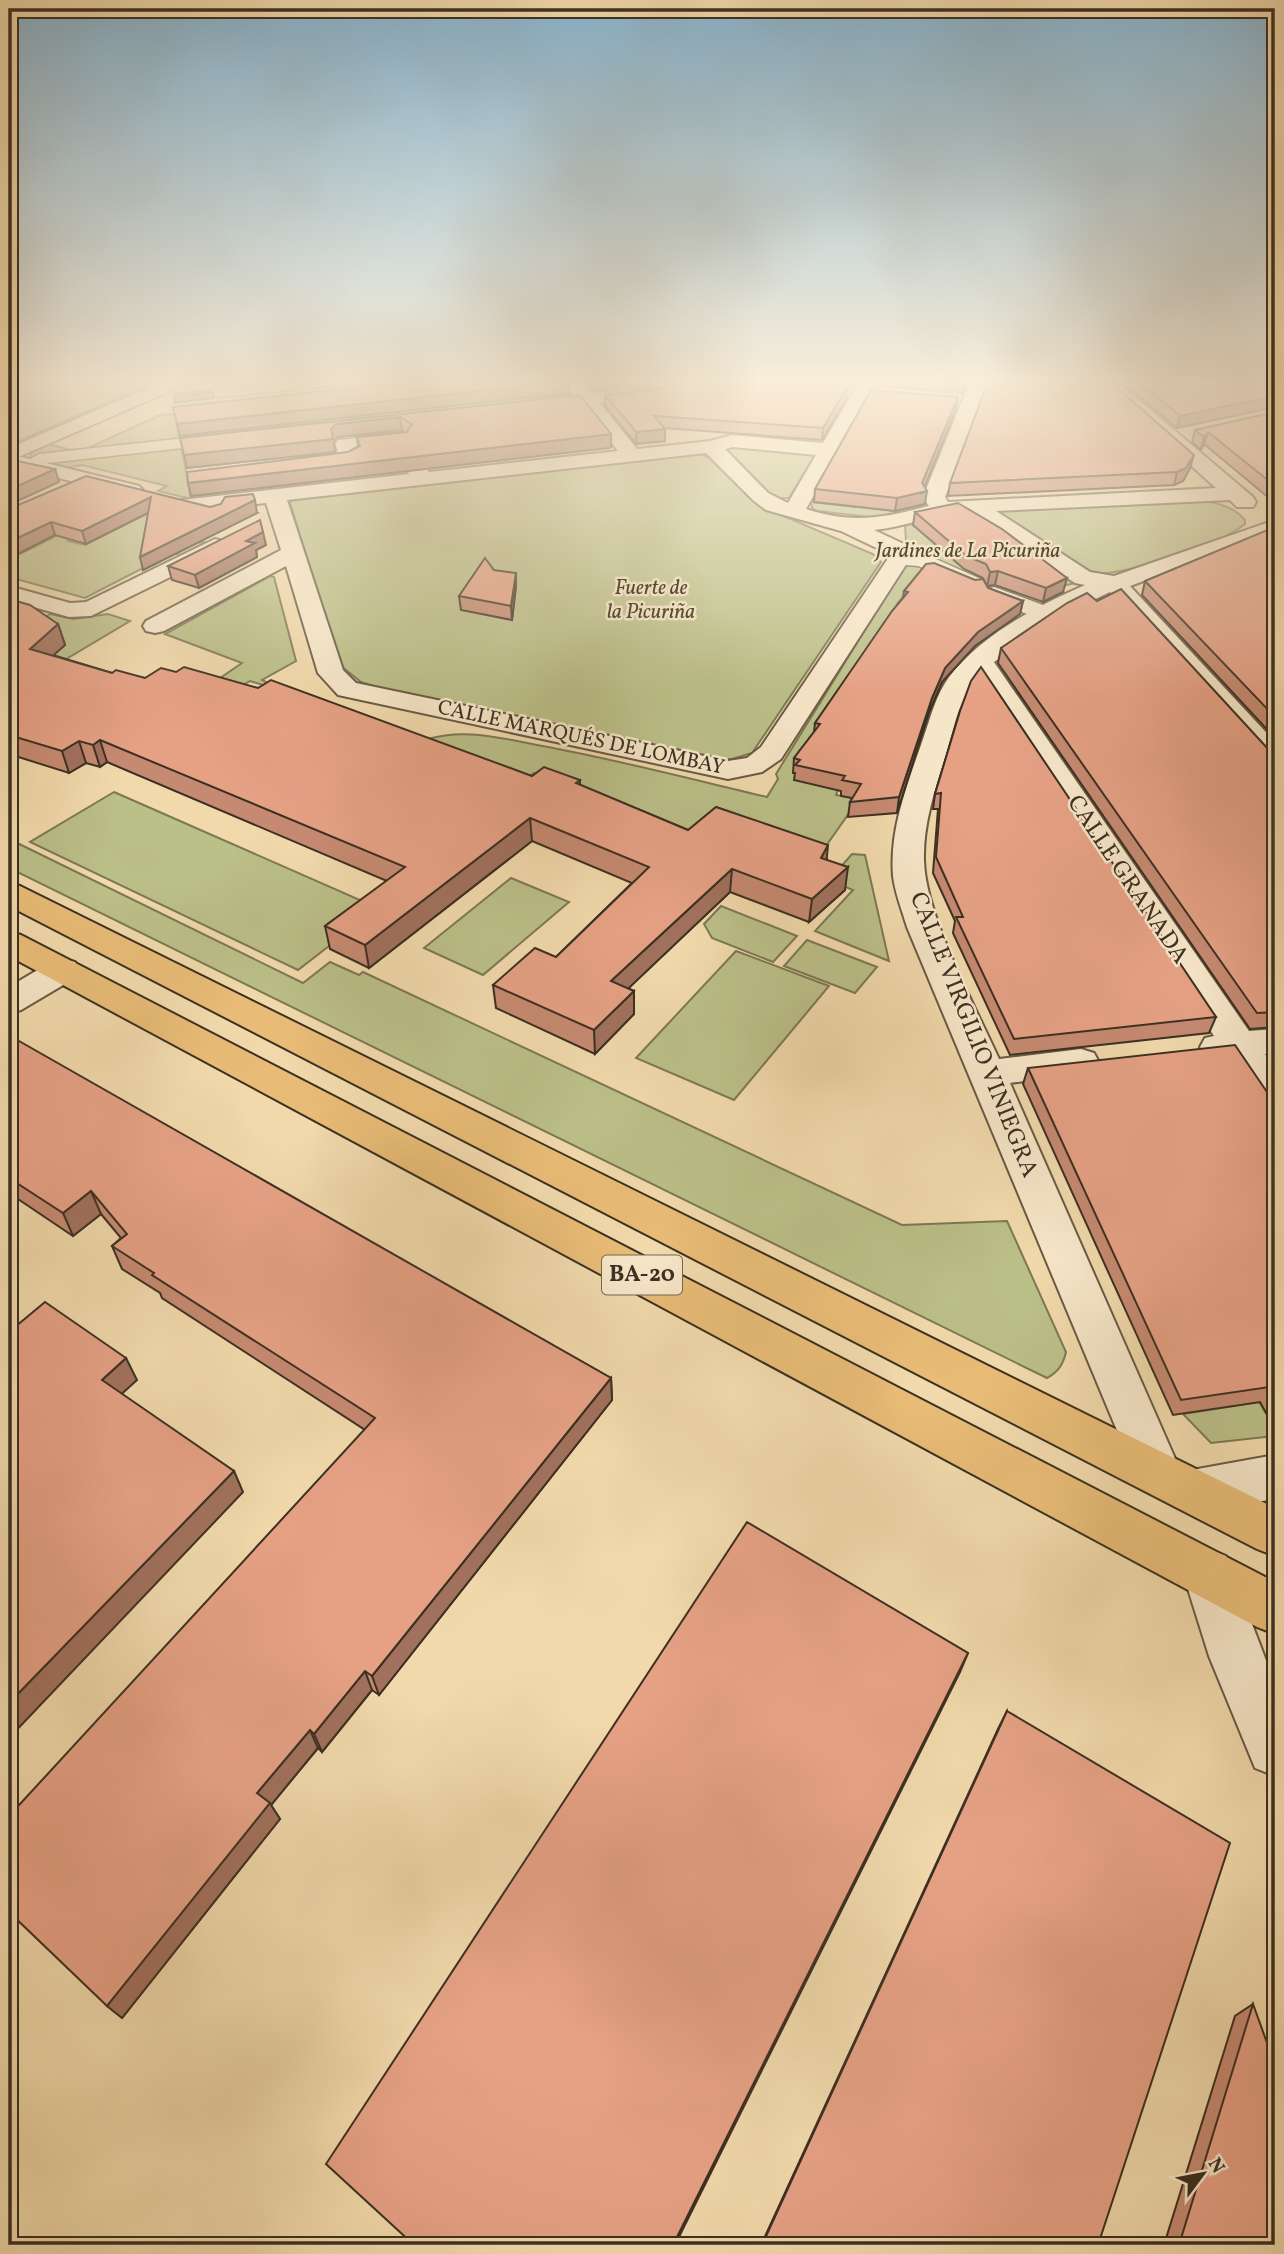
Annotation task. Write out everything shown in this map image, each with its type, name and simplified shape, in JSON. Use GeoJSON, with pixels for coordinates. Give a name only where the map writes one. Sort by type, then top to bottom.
{"type":"FeatureCollection","features":[{"type":"Feature","properties":{"kind":"highway","name":"BA-20"},"geometry":{"type":"LineString","coordinates":[[9,893],[1275,1533]]}},
{"type":"Feature","properties":{"kind":"highway","name":"BA-20"},"geometry":{"type":"LineString","coordinates":[[9,942],[1275,1609]]}},
{"type":"Feature","properties":{"kind":"street"},"geometry":{"type":"LineString","coordinates":[[54,495],[77,484]]}},
{"type":"Feature","properties":{"kind":"street"},"geometry":{"type":"LineString","coordinates":[[108,484],[189,505],[248,526],[284,525]]}},
{"type":"Feature","properties":{"kind":"street"},"geometry":{"type":"LineString","coordinates":[[189,505],[377,484]]}},
{"type":"Feature","properties":{"kind":"street"},"geometry":{"type":"LineString","coordinates":[[748,484],[761,497],[793,512],[848,526],[898,555],[922,560],[1046,614]]}},
{"type":"Feature","properties":{"kind":"street"},"geometry":{"type":"LineString","coordinates":[[793,512],[809,484]]}},
{"type":"Feature","properties":{"kind":"street"},"geometry":{"type":"LineString","coordinates":[[938,484],[934,497],[942,509]]}},
{"type":"Feature","properties":{"kind":"street"},"geometry":{"type":"LineString","coordinates":[[1224,484],[1274,527]]}},
{"type":"Feature","properties":{"kind":"street"},"geometry":{"type":"LineString","coordinates":[[848,526],[898,521],[942,509],[973,506],[1234,493]]}},
{"type":"Feature","properties":{"kind":"street","name":"CALLE MARQUÉS DE LOMBAY"},"geometry":{"type":"LineString","coordinates":[[275,496],[331,673],[347,689],[728,770],[751,767],[765,760],[771,753],[898,555]]}},
{"type":"Feature","properties":{"kind":"street"},"geometry":{"type":"LineString","coordinates":[[973,506],[1083,578],[1114,583],[1275,758]]}},
{"type":"Feature","properties":{"kind":"street"},"geometry":{"type":"LineString","coordinates":[[898,521],[898,555]]}},
{"type":"Feature","properties":{"kind":"street"},"geometry":{"type":"LineString","coordinates":[[9,593],[69,610],[92,609],[248,526]]}},
{"type":"Feature","properties":{"kind":"street","name":"CALLE VIRGILIO VINIEGRA"},"geometry":{"type":"LineString","coordinates":[[1174,1482],[986,1073],[924,928],[909,878],[909,834],[915,807],[951,699],[958,683],[980,661],[1046,614],[1095,589],[1135,578],[1274,527]]}},
{"type":"Feature","properties":{"kind":"street"},"geometry":{"type":"LineString","coordinates":[[155,626],[293,552]]}},
{"type":"Feature","properties":{"kind":"street","name":"CALLE GRANADA"},"geometry":{"type":"LineString","coordinates":[[980,661],[1275,1098]]}},
{"type":"Feature","properties":{"kind":"street"},"geometry":{"type":"LineString","coordinates":[[9,1002],[63,970]]}},
{"type":"Feature","properties":{"kind":"street"},"geometry":{"type":"LineString","coordinates":[[1181,1051],[1275,1041]]}},
{"type":"Feature","properties":{"kind":"street"},"geometry":{"type":"LineString","coordinates":[[986,1073],[1113,1059]]}},
{"type":"Feature","properties":{"kind":"street"},"geometry":{"type":"LineString","coordinates":[[1174,1482],[1275,1477]]}},
{"type":"Feature","properties":{"kind":"street"},"geometry":{"type":"LineString","coordinates":[[1208,1573],[1236,1656],[1275,1748]]}},
{"type":"Feature","properties":{"kind":"green space"},"geometry":{"type":"Polygon","coordinates":[[[160,484],[188,484],[191,499],[158,491],[167,486],[160,484]]]}},
{"type":"Feature","properties":{"kind":"green space","name":"Fuerte de la Picuriña"},"geometry":{"type":"Polygon","coordinates":[[[417,484],[738,484],[760,506],[873,554],[881,562],[752,753],[732,759],[716,759],[361,682],[341,666],[290,503],[294,498],[417,484]]]}},
{"type":"Feature","properties":{"kind":"green space"},"geometry":{"type":"Polygon","coordinates":[[[760,484],[797,484],[789,498],[774,498],[760,484]]]}},
{"type":"Feature","properties":{"kind":"green space"},"geometry":{"type":"Polygon","coordinates":[[[1206,501],[1232,510],[1245,520],[1245,524],[1232,533],[1170,558],[1124,570],[1090,574],[997,513],[999,510],[1206,501]]]}},
{"type":"Feature","properties":{"kind":"green space"},"geometry":{"type":"Polygon","coordinates":[[[140,502],[179,511],[146,546],[206,542],[182,555],[172,553],[85,598],[9,577],[9,555],[14,557],[64,532],[77,535],[68,541],[85,545],[126,524],[140,502]]]}},
{"type":"Feature","properties":{"kind":"green space"},"geometry":{"type":"Polygon","coordinates":[[[811,502],[913,513],[880,518],[817,511],[812,508],[811,502]]]}},
{"type":"Feature","properties":{"kind":"green space","name":"Jardines de La Picuriña"},"geometry":{"type":"Polygon","coordinates":[[[976,515],[1075,583],[1037,592],[1006,592],[1014,618],[935,689],[906,593],[897,604],[905,606],[794,773],[838,790],[836,795],[859,799],[814,863],[697,845],[589,794],[534,773],[523,781],[428,739],[458,734],[503,738],[603,758],[767,797],[778,779],[776,774],[907,562],[905,524],[976,515]]]}},
{"type":"Feature","properties":{"kind":"green space"},"geometry":{"type":"Polygon","coordinates":[[[270,576],[274,577],[296,661],[262,680],[270,684],[266,686],[250,681],[137,745],[151,725],[242,663],[165,634],[270,576]]]}},
{"type":"Feature","properties":{"kind":"green space"},"geometry":{"type":"Polygon","coordinates":[[[50,614],[73,619],[108,614],[130,621],[9,693],[27,628],[50,614]]]}},
{"type":"Feature","properties":{"kind":"green space"},"geometry":{"type":"Polygon","coordinates":[[[114,792],[378,908],[298,970],[30,842],[114,792]]]}},
{"type":"Feature","properties":{"kind":"green space"},"geometry":{"type":"Polygon","coordinates":[[[9,839],[303,983],[330,962],[359,975],[363,972],[902,1225],[1007,1221],[1066,1352],[1062,1364],[1047,1378],[9,868],[9,839]]]}},
{"type":"Feature","properties":{"kind":"green space"},"geometry":{"type":"Polygon","coordinates":[[[852,854],[865,855],[889,961],[815,931],[853,890],[829,880],[852,854]]]}},
{"type":"Feature","properties":{"kind":"green space"},"geometry":{"type":"Polygon","coordinates":[[[511,878],[569,902],[483,975],[424,948],[511,878]]]}},
{"type":"Feature","properties":{"kind":"green space"},"geometry":{"type":"Polygon","coordinates":[[[721,906],[797,936],[773,962],[712,938],[704,924],[721,906]]]}},
{"type":"Feature","properties":{"kind":"green space"},"geometry":{"type":"Polygon","coordinates":[[[807,940],[877,967],[855,993],[784,966],[807,940]]]}},
{"type":"Feature","properties":{"kind":"green space"},"geometry":{"type":"Polygon","coordinates":[[[736,951],[829,986],[734,1100],[636,1058],[736,951]]]}},
{"type":"Feature","properties":{"kind":"green space"},"geometry":{"type":"Polygon","coordinates":[[[1259,1402],[1275,1428],[1275,1436],[1211,1443],[1183,1414],[1259,1402]]]}},
{"type":"Feature","properties":{"kind":"building"},"geometry":{"type":"Polygon","coordinates":[[[9,484],[22,484],[9,490],[9,484]]]}},
{"type":"Feature","properties":{"kind":"building"},"geometry":{"type":"Polygon","coordinates":[[[67,484],[119,484],[210,507],[221,504],[225,497],[253,494],[255,500],[140,557],[151,497],[82,531],[51,522],[9,542],[9,509],[67,484]]]}},
{"type":"Feature","properties":{"kind":"building"},"geometry":{"type":"Polygon","coordinates":[[[818,484],[923,484],[927,491],[897,498],[815,489],[818,484]]]}},
{"type":"Feature","properties":{"kind":"building"},"geometry":{"type":"Polygon","coordinates":[[[958,503],[1002,529],[1067,578],[1046,588],[998,571],[990,572],[986,564],[966,556],[915,512],[958,503]]]}},
{"type":"Feature","properties":{"kind":"building"},"geometry":{"type":"Polygon","coordinates":[[[260,520],[263,532],[246,541],[255,543],[195,575],[168,566],[260,520]]]}},
{"type":"Feature","properties":{"kind":"building"},"geometry":{"type":"Polygon","coordinates":[[[1275,527],[1275,717],[1145,581],[1275,527]]]}},
{"type":"Feature","properties":{"kind":"building"},"geometry":{"type":"Polygon","coordinates":[[[485,558],[494,570],[516,573],[511,606],[459,596],[485,558]]]}},
{"type":"Feature","properties":{"kind":"building"},"geometry":{"type":"Polygon","coordinates":[[[934,563],[975,580],[983,579],[988,588],[1023,601],[978,632],[945,668],[932,698],[899,797],[850,802],[861,784],[842,780],[845,776],[795,765],[800,760],[794,758],[820,724],[815,723],[908,592],[904,591],[926,564],[934,563]]]}},
{"type":"Feature","properties":{"kind":"building"},"geometry":{"type":"Polygon","coordinates":[[[1121,589],[1269,750],[1275,751],[1275,1012],[1257,1013],[1001,648],[1067,603],[1087,593],[1097,601],[1121,589]]]}},
{"type":"Feature","properties":{"kind":"building"},"geometry":{"type":"Polygon","coordinates":[[[9,599],[30,605],[58,624],[30,649],[112,673],[116,670],[145,678],[161,668],[176,672],[184,667],[258,688],[271,680],[532,776],[544,767],[580,780],[576,783],[688,830],[716,807],[828,845],[821,858],[848,867],[812,899],[732,869],[611,981],[634,991],[594,1030],[493,985],[535,948],[556,957],[649,867],[530,818],[365,945],[325,926],[405,867],[100,740],[93,745],[79,741],[62,751],[9,735],[9,599]]]}},
{"type":"Feature","properties":{"kind":"building"},"geometry":{"type":"Polygon","coordinates":[[[981,667],[1216,1017],[1014,1039],[956,917],[963,917],[936,857],[941,793],[935,794],[960,711],[971,681],[981,667]]]}},
{"type":"Feature","properties":{"kind":"building"},"geometry":{"type":"Polygon","coordinates":[[[12,1037],[611,1378],[372,1676],[365,1671],[314,1734],[310,1730],[257,1793],[270,1803],[107,2006],[9,1912],[9,1816],[375,1418],[152,1275],[154,1273],[112,1246],[127,1234],[91,1191],[63,1213],[9,1178],[9,1039],[12,1037]]]}},
{"type":"Feature","properties":{"kind":"building"},"geometry":{"type":"Polygon","coordinates":[[[1235,1045],[1267,1092],[1275,1095],[1275,1397],[1269,1387],[1181,1400],[1028,1068],[1235,1045]]]}},
{"type":"Feature","properties":{"kind":"building"},"geometry":{"type":"Polygon","coordinates":[[[45,1302],[126,1358],[102,1380],[234,1471],[9,1703],[9,1332],[45,1302]]]}},
{"type":"Feature","properties":{"kind":"building"},"geometry":{"type":"Polygon","coordinates":[[[747,1522],[968,1653],[673,2245],[414,2245],[326,2164],[747,1522]]]}},
{"type":"Feature","properties":{"kind":"building"},"geometry":{"type":"Polygon","coordinates":[[[1007,1711],[1230,1843],[1098,2245],[762,2245],[1007,1711]]]}},
{"type":"Feature","properties":{"kind":"building"},"geometry":{"type":"Polygon","coordinates":[[[1253,2004],[1275,2065],[1275,2245],[1179,2245],[1253,2004]]]}}]}
